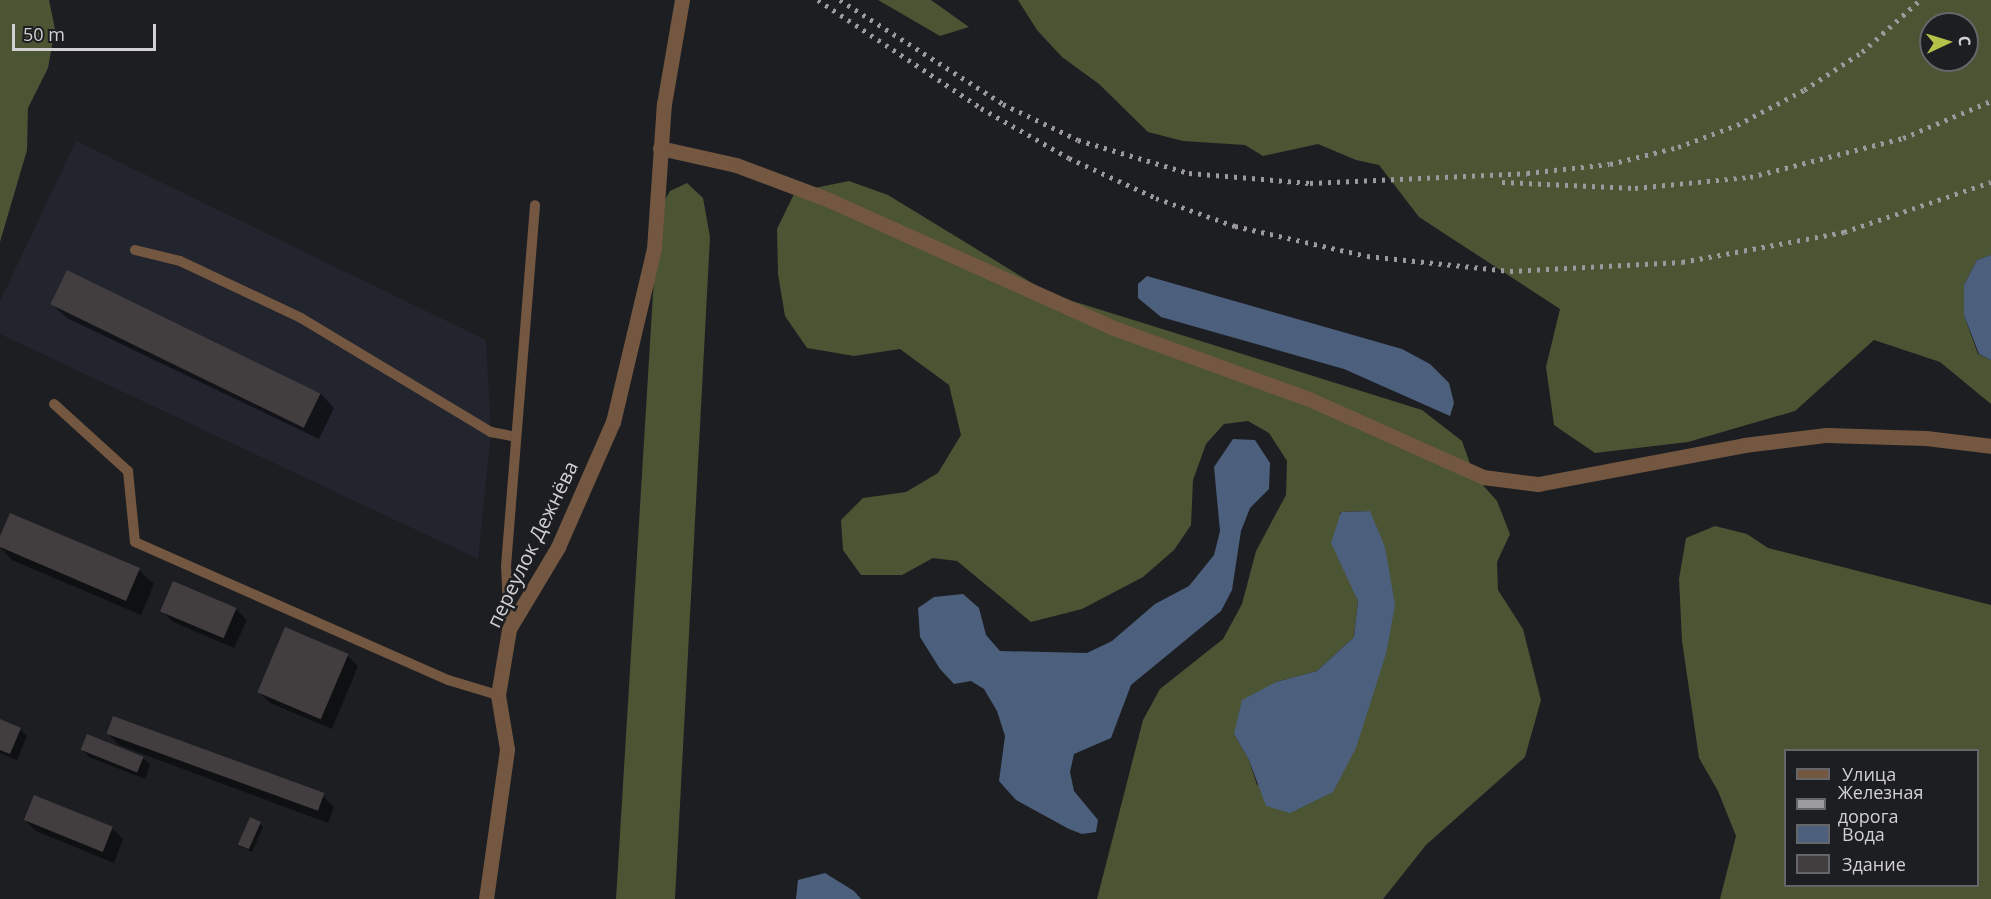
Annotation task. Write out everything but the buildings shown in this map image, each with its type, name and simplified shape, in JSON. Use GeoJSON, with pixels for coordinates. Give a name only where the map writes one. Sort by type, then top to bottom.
{"type":"FeatureCollection","features":[{"type":"Feature","properties":{"kind":"street","name":"переулок Дежнёва"},"geometry":{"type":"LineString","coordinates":[[486,899],[507,749],[498,695],[509,629],[558,547],[613,422],[654,249],[660,148],[670,62],[682,0]]}},
{"type":"Feature","properties":{"kind":"street"},"geometry":{"type":"LineString","coordinates":[[660,148],[736,165],[829,200],[1111,327],[1309,399],[1482,477],[1538,484],[1744,445],[1826,435],[1926,438],[1991,446]]}},
{"type":"Feature","properties":{"kind":"lane"},"geometry":{"type":"LineString","coordinates":[[509,629],[506,566],[535,205]]}},
{"type":"Feature","properties":{"kind":"lane"},"geometry":{"type":"LineString","coordinates":[[135,250],[180,261],[301,318],[491,432],[516,437]]}},
{"type":"Feature","properties":{"kind":"lane"},"geometry":{"type":"LineString","coordinates":[[54,404],[128,471],[135,542],[448,680],[498,695]]}},
{"type":"Feature","properties":{"kind":"shaded area"},"geometry":{"type":"Polygon","coordinates":[[[76,141],[486,340],[491,432],[478,559],[0,334],[0,301],[76,141]]]}},
{"type":"Feature","properties":{"kind":"green space"},"geometry":{"type":"Polygon","coordinates":[[[0,0],[49,0],[55,29],[48,68],[28,108],[27,150],[0,242],[0,0]]]}},
{"type":"Feature","properties":{"kind":"green space"},"geometry":{"type":"Polygon","coordinates":[[[878,0],[931,0],[969,27],[940,36],[878,0]]]}},
{"type":"Feature","properties":{"kind":"green space"},"geometry":{"type":"Polygon","coordinates":[[[1018,0],[1991,0],[1991,255],[1977,260],[1964,285],[1964,315],[1978,354],[1991,360],[1991,404],[1940,362],[1874,340],[1795,411],[1688,442],[1595,453],[1554,425],[1546,367],[1560,309],[1419,217],[1379,165],[1356,160],[1318,144],[1263,156],[1245,145],[1183,141],[1148,132],[1099,84],[1062,57],[1037,30],[1018,0]]]}},
{"type":"Feature","properties":{"kind":"green space"},"geometry":{"type":"Polygon","coordinates":[[[849,181],[888,195],[1050,294],[1422,410],[1462,441],[1474,475],[1497,501],[1510,534],[1497,562],[1498,590],[1523,629],[1541,700],[1525,757],[1426,845],[1383,899],[1097,899],[1143,720],[1160,689],[1223,639],[1242,604],[1256,551],[1286,495],[1287,461],[1269,433],[1248,421],[1224,424],[1206,444],[1193,480],[1191,525],[1174,550],[1143,577],[1082,609],[1031,622],[957,561],[933,558],[902,575],[861,575],[843,550],[841,520],[863,498],[906,492],[938,473],[961,435],[949,385],[900,349],[854,356],[807,348],[785,316],[778,274],[777,229],[795,192],[849,181]],[[1370,511],[1340,512],[1346,572],[1358,601],[1354,637],[1317,671],[1276,682],[1234,734],[1249,760],[1257,785],[1373,685],[1386,654],[1370,511]]]}},
{"type":"Feature","properties":{"kind":"green space"},"geometry":{"type":"Polygon","coordinates":[[[687,183],[703,198],[710,237],[675,899],[616,899],[658,212],[670,191],[687,183]]]}},
{"type":"Feature","properties":{"kind":"green space"},"geometry":{"type":"Polygon","coordinates":[[[1715,526],[1747,534],[1768,548],[1991,605],[1991,899],[1720,899],[1736,836],[1718,791],[1699,758],[1682,641],[1679,579],[1686,538],[1715,526]]]}},
{"type":"Feature","properties":{"kind":"water"},"geometry":{"type":"Polygon","coordinates":[[[1991,255],[1991,360],[1979,354],[1964,315],[1964,285],[1977,260],[1991,255]]]}},
{"type":"Feature","properties":{"kind":"water"},"geometry":{"type":"Polygon","coordinates":[[[1147,276],[1402,349],[1430,364],[1449,383],[1454,403],[1450,416],[1344,369],[1161,317],[1138,298],[1138,284],[1147,276]]]}},
{"type":"Feature","properties":{"kind":"water"},"geometry":{"type":"Polygon","coordinates":[[[1233,439],[1255,440],[1270,463],[1269,489],[1250,508],[1241,531],[1232,590],[1221,611],[1131,685],[1111,738],[1074,754],[1070,772],[1074,791],[1098,820],[1096,832],[1082,834],[1069,829],[1016,800],[999,781],[1005,736],[997,711],[984,689],[971,681],[954,684],[940,669],[920,637],[918,608],[934,597],[963,594],[979,608],[986,635],[1000,651],[1087,653],[1112,641],[1155,604],[1189,586],[1214,555],[1220,531],[1214,467],[1233,439]]]}},
{"type":"Feature","properties":{"kind":"water"},"geometry":{"type":"Polygon","coordinates":[[[1370,511],[1385,547],[1395,605],[1386,654],[1356,748],[1333,792],[1290,813],[1266,806],[1249,760],[1234,734],[1242,700],[1276,682],[1317,671],[1354,637],[1358,601],[1331,543],[1341,512],[1370,511]]]}},
{"type":"Feature","properties":{"kind":"water"},"geometry":{"type":"Polygon","coordinates":[[[825,873],[854,891],[861,899],[796,899],[798,880],[825,873]]]}},
{"type":"Feature","properties":{"kind":"railway"},"geometry":{"type":"LineString","coordinates":[[818,0],[981,108],[1069,158],[1156,198],[1235,226],[1367,256],[1510,271],[1682,262],[1844,232],[1991,182]]}},
{"type":"Feature","properties":{"kind":"railway"},"geometry":{"type":"LineString","coordinates":[[840,0],[1003,104],[1078,140],[1189,173],[1310,183],[1527,173],[1610,164],[1678,147],[1737,125],[1804,90],[1862,52],[1920,0]]}},
{"type":"Feature","properties":{"kind":"railway"},"geometry":{"type":"LineString","coordinates":[[1502,182],[1635,188],[1750,177],[1903,138],[1991,101]]}}]}
